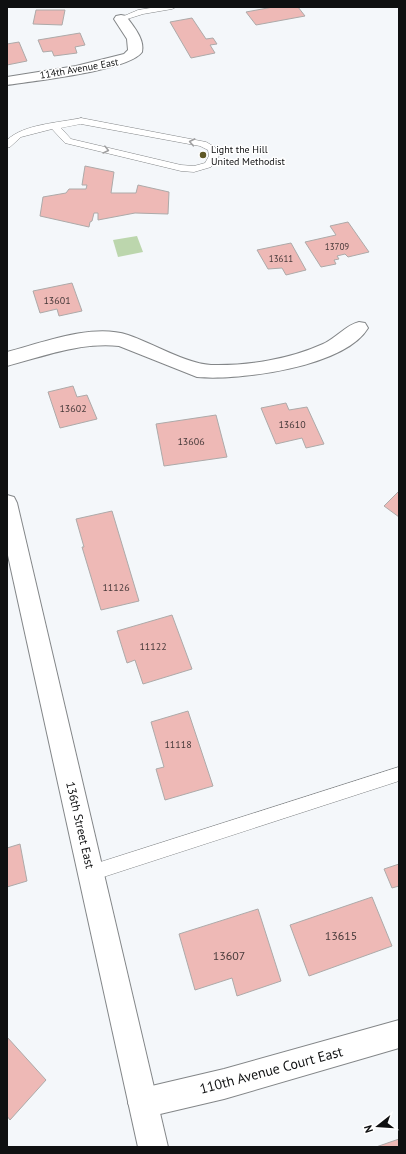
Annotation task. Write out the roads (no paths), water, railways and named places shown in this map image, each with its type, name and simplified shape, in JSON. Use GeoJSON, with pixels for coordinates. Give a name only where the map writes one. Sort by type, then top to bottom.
{"type":"FeatureCollection","features":[{"type":"Feature","properties":{"kind":"street","name":"114th Avenue East"},"geometry":{"type":"LineString","coordinates":[[7,81],[93,67],[130,58],[135,53],[135,47],[132,38],[121,19]]}},
{"type":"Feature","properties":{"kind":"street"},"geometry":{"type":"LineString","coordinates":[[7,359],[65,344],[110,338],[122,340],[197,370],[223,372],[273,365],[302,359],[325,351],[343,341],[359,328]]}},
{"type":"Feature","properties":{"kind":"street","name":"136th Street East"},"geometry":{"type":"LineString","coordinates":[[9,518],[153,1147]]}},
{"type":"Feature","properties":{"kind":"street","name":"110th Avenue Court East"},"geometry":{"type":"LineString","coordinates":[[143,1103],[224,1084],[399,1034]]}},
{"type":"Feature","properties":{"kind":"lane"},"geometry":{"type":"LineString","coordinates":[[121,19],[141,12],[172,7]]}},
{"type":"Feature","properties":{"kind":"lane"},"geometry":{"type":"LineString","coordinates":[[7,145],[18,135],[26,132],[54,126],[81,121],[203,144],[212,149],[214,156],[208,165],[194,169],[181,168],[68,141],[54,126]]}},
{"type":"Feature","properties":{"kind":"lane"},"geometry":{"type":"LineString","coordinates":[[91,873],[399,774]]}},
{"type":"Feature","properties":{"kind":"place","name":"Light the Hill United Methodist"},"geometry":{"type":"Point","coordinates":[203,155]}}]}
